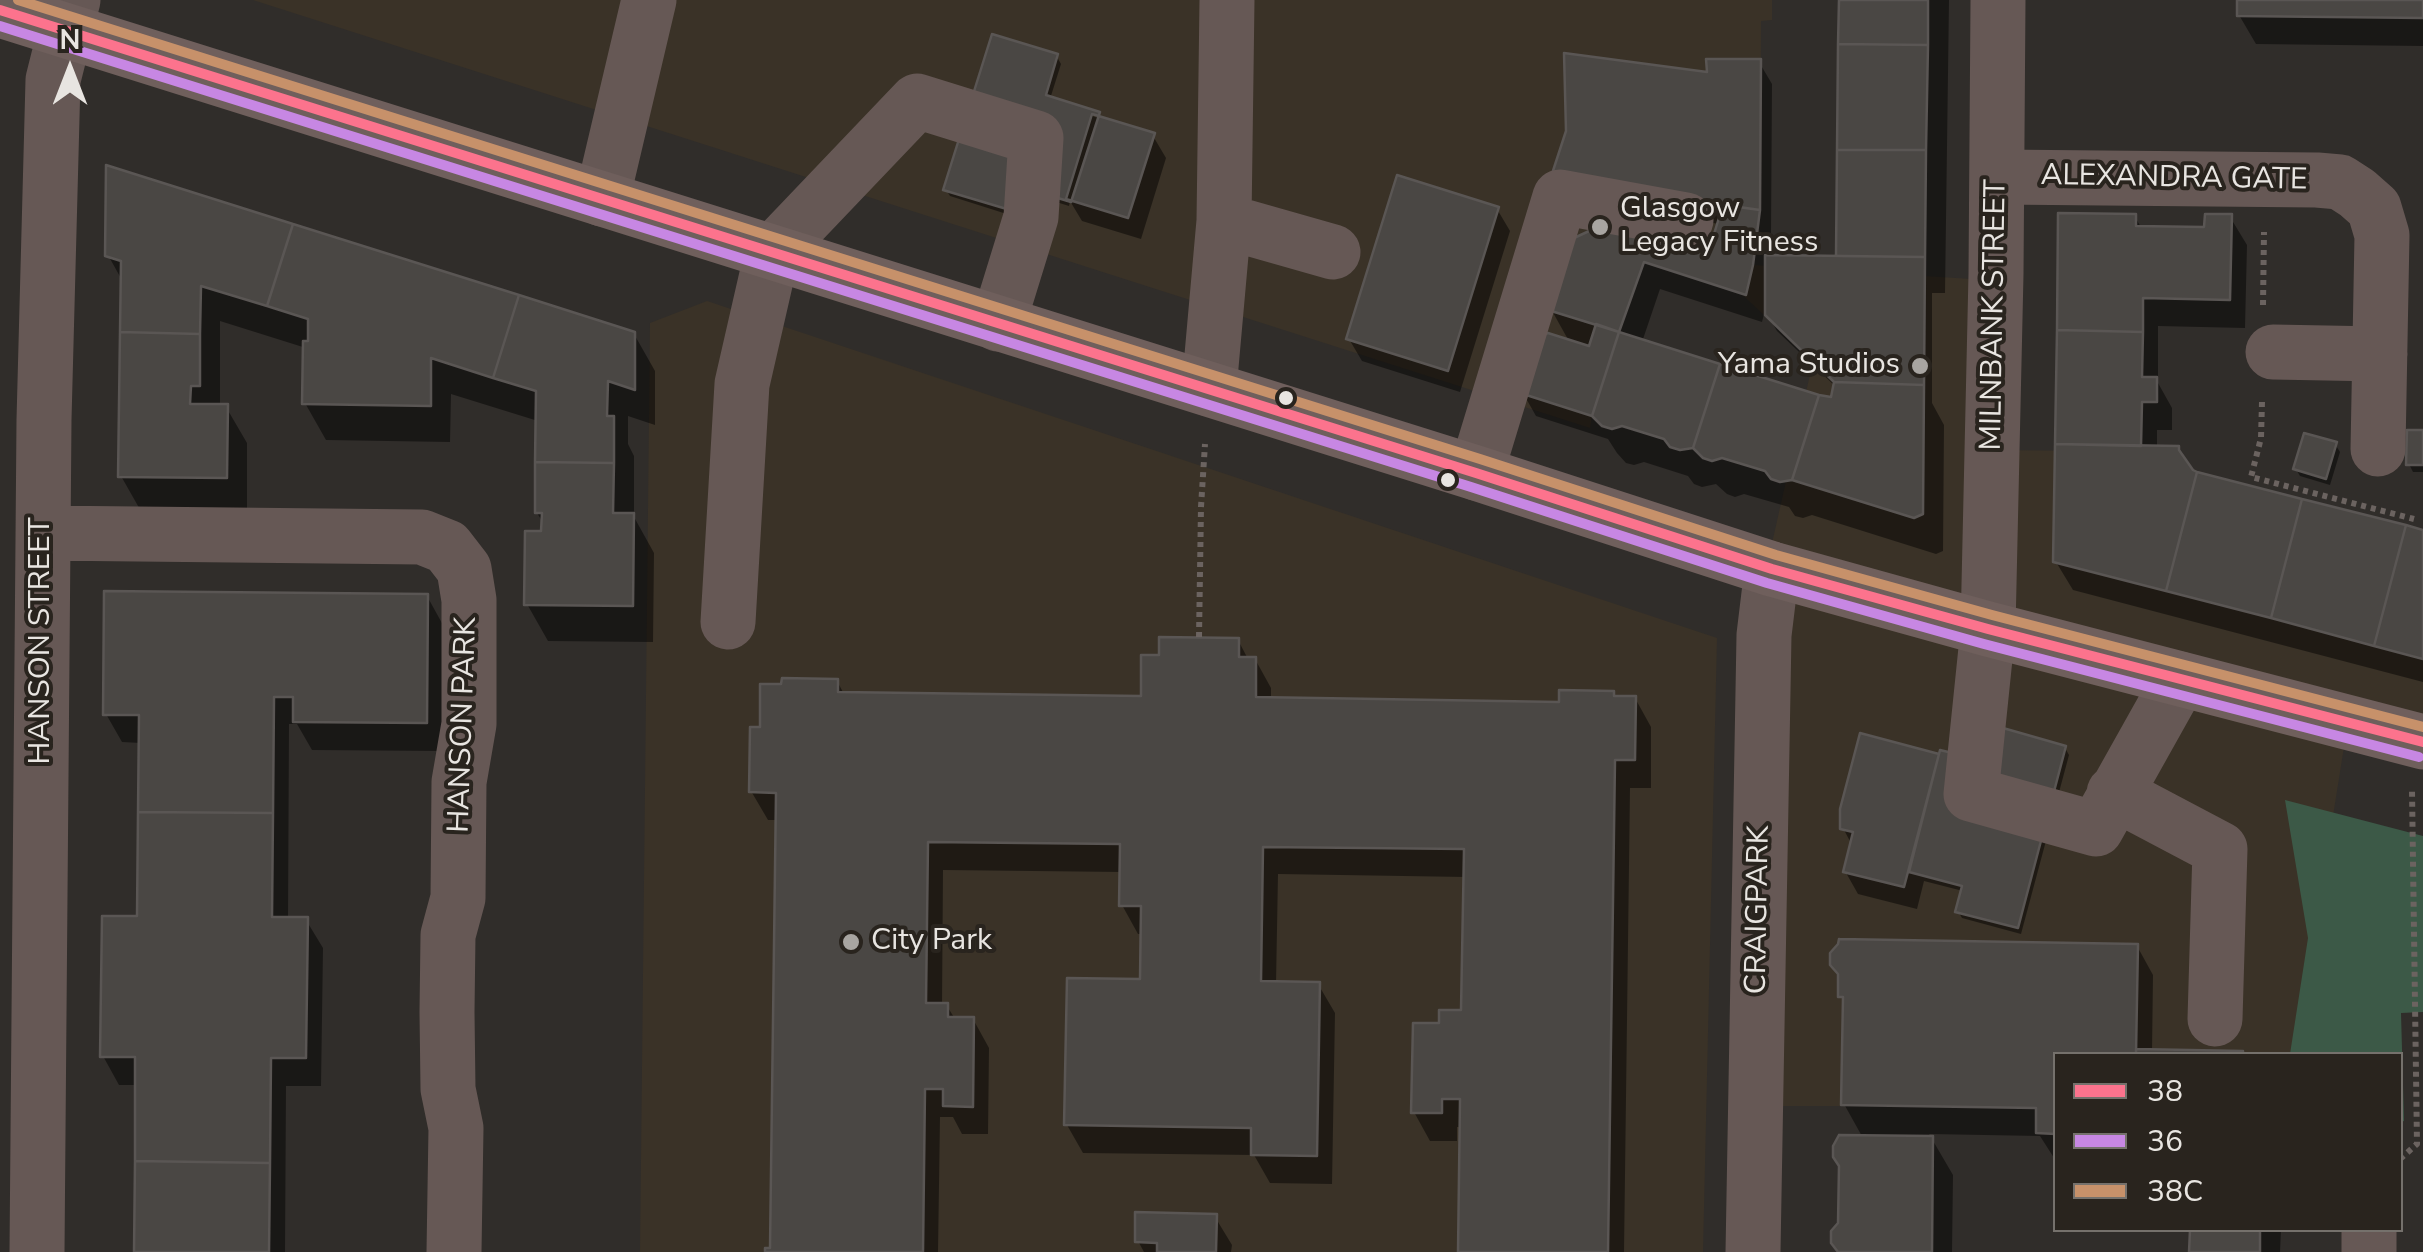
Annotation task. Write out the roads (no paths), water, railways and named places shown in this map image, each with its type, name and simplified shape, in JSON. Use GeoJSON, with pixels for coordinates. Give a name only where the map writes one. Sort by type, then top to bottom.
{"type":"FeatureCollection","features":[{"type":"Feature","properties":{"kind":"main road"},"geometry":{"type":"LineString","coordinates":[[0,10],[68,16],[602,200],[1772,569],[2417,741]]}},
{"type":"Feature","properties":{"kind":"street"},"geometry":{"type":"LineString","coordinates":[[602,200],[649,0]]}},
{"type":"Feature","properties":{"kind":"street"},"geometry":{"type":"LineString","coordinates":[[1209,389],[1224,221],[1227,0]]}},
{"type":"Feature","properties":{"kind":"street","name":"MILNBANK STREET"},"geometry":{"type":"LineString","coordinates":[[1998,0],[1988,629],[1971,794],[2096,829],[2114,793]]}},
{"type":"Feature","properties":{"kind":"street","name":"HANSON STREET"},"geometry":{"type":"LineString","coordinates":[[37,1252],[44,420],[53,80],[68,16]]}},
{"type":"Feature","properties":{"kind":"street"},"geometry":{"type":"LineString","coordinates":[[728,622],[742,384],[772,253],[917,101],[1036,138],[1032,218],[998,324]]}},
{"type":"Feature","properties":{"kind":"street","name":"ALEXANDRA GATE"},"geometry":{"type":"LineString","coordinates":[[1998,177],[2317,180],[2340,182],[2357,193],[2374,208],[2382,234],[2378,449]]}},
{"type":"Feature","properties":{"kind":"street"},"geometry":{"type":"LineString","coordinates":[[1476,473],[1560,197],[1686,220]]}},
{"type":"Feature","properties":{"kind":"street"},"geometry":{"type":"LineString","coordinates":[[1224,221],[1333,252]]}},
{"type":"Feature","properties":{"kind":"street"},"geometry":{"type":"LineString","coordinates":[[2274,352],[2380,354]]}},
{"type":"Feature","properties":{"kind":"street","name":"HANSON PARK"},"geometry":{"type":"LineString","coordinates":[[43,533],[422,537],[447,547],[464,569],[469,600],[469,724],[460,782],[458,898],[448,936],[448,1090],[456,1128],[454,1252]]}},
{"type":"Feature","properties":{"kind":"street","name":"CRAIGPARK"},"geometry":{"type":"LineString","coordinates":[[1754,1252],[1764,635],[1772,569]]}},
{"type":"Feature","properties":{"kind":"street"},"geometry":{"type":"LineString","coordinates":[[2180,679],[2114,793],[2220,849],[2215,1019]]}},
{"type":"Feature","properties":{"kind":"place","name":"Glasgow Legacy Fitness"},"geometry":{"type":"Point","coordinates":[1600,227]}},
{"type":"Feature","properties":{"kind":"place","name":"Yama Studios"},"geometry":{"type":"Point","coordinates":[1920,366]}},
{"type":"Feature","properties":{"kind":"place","name":"City Park"},"geometry":{"type":"Point","coordinates":[851,942]}}]}
